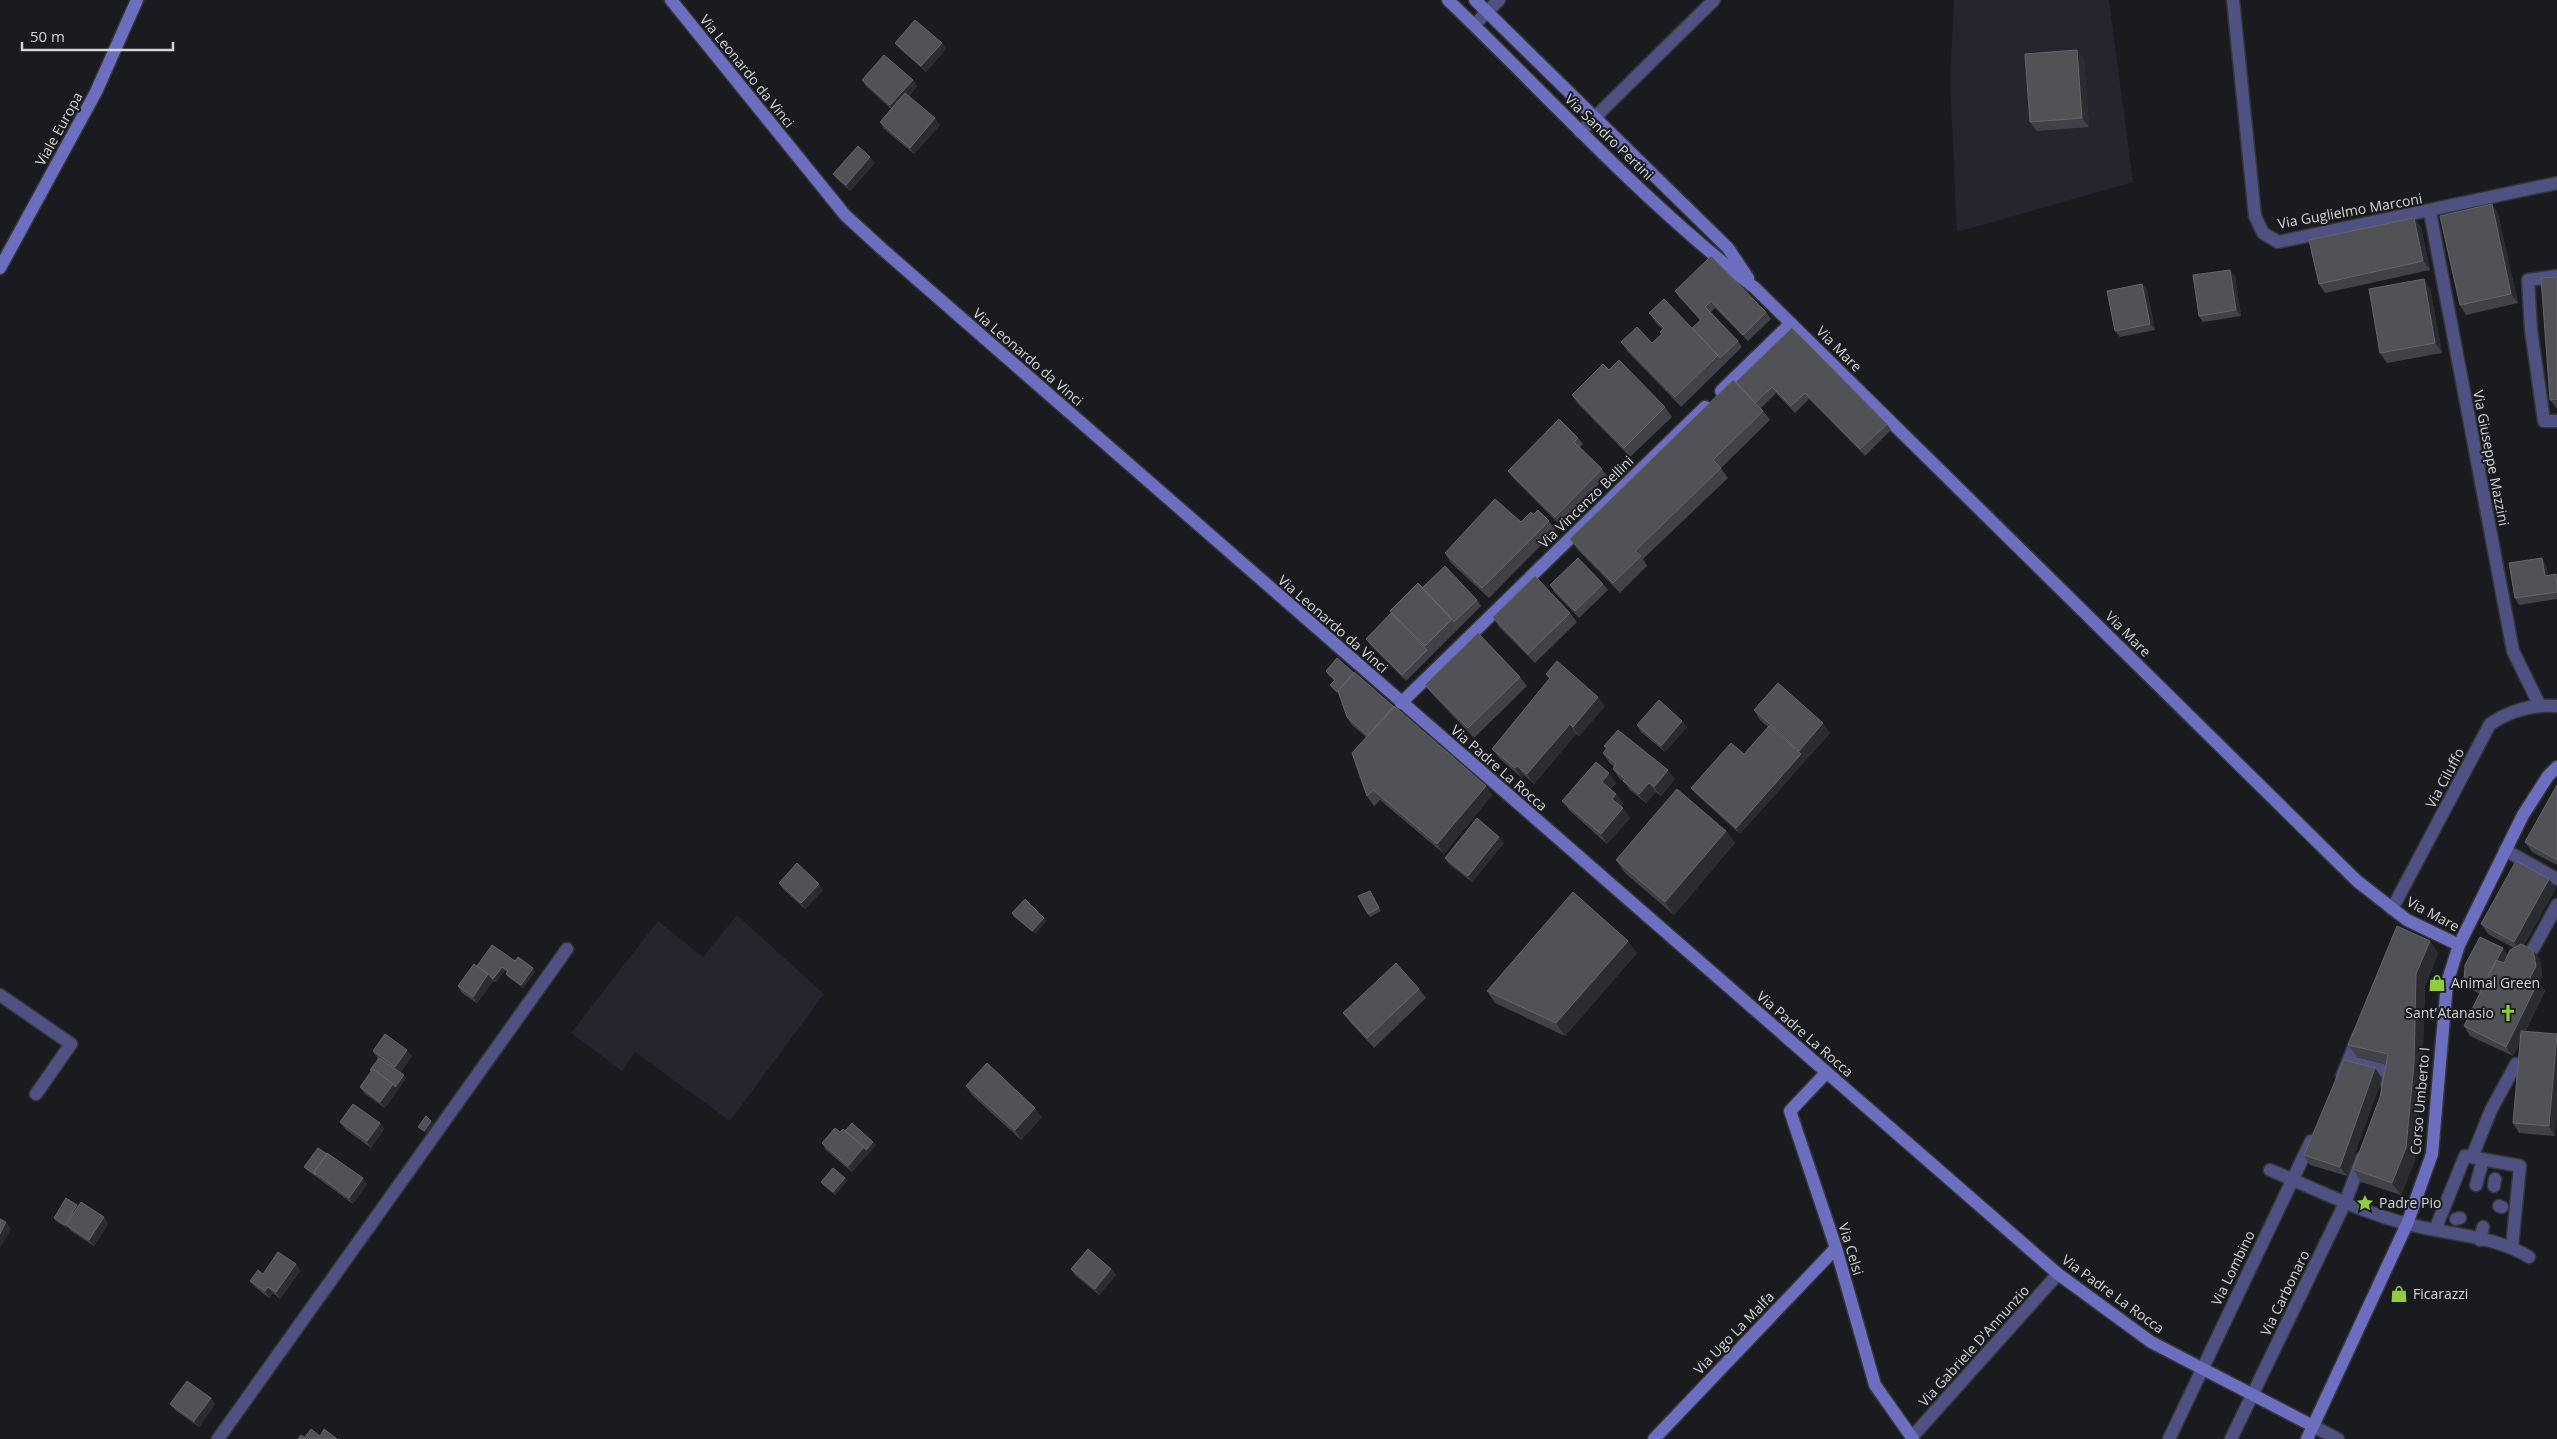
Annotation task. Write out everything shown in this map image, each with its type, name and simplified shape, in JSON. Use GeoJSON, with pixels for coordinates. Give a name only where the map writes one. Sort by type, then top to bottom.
{"type":"FeatureCollection","features":[{"type":"Feature","properties":{"kind":"street","name":"Viale Europa"},"geometry":{"type":"LineString","coordinates":[[0,268],[96,92],[137,0]]}},
{"type":"Feature","properties":{"kind":"street","name":"Via Leonardo da Vinci"},"geometry":{"type":"LineString","coordinates":[[671,0],[845,215],[1401,703]]}},
{"type":"Feature","properties":{"kind":"street","name":"Via Sandro Pertini"},"geometry":{"type":"LineString","coordinates":[[1448,0],[1580,132],[1717,259],[1755,288],[1791,323]]}},
{"type":"Feature","properties":{"kind":"street","name":"Via Sandro Pertini"},"geometry":{"type":"LineString","coordinates":[[1475,0],[1728,248],[1755,288]]}},
{"type":"Feature","properties":{"kind":"street"},"geometry":{"type":"LineString","coordinates":[[1474,25],[1499,0]]}},
{"type":"Feature","properties":{"kind":"street"},"geometry":{"type":"LineString","coordinates":[[1580,132],[1714,0]]}},
{"type":"Feature","properties":{"kind":"street","name":"Via Guglielmo Marconi"},"geometry":{"type":"LineString","coordinates":[[2233,0],[2255,216],[2263,233],[2278,242],[2430,212],[2557,184]]}},
{"type":"Feature","properties":{"kind":"street","name":"Via Giuseppe Mazzini"},"geometry":{"type":"LineString","coordinates":[[2430,212],[2513,652],[2538,704]]}},
{"type":"Feature","properties":{"kind":"street"},"geometry":{"type":"LineString","coordinates":[[2557,276],[2528,280],[2531,330],[2544,422],[2557,420]]}},
{"type":"Feature","properties":{"kind":"street","name":"Via Vincenzo Bellini"},"geometry":{"type":"LineString","coordinates":[[1401,703],[1791,323]]}},
{"type":"Feature","properties":{"kind":"street","name":"Via Mare"},"geometry":{"type":"LineString","coordinates":[[1791,323],[2357,881],[2392,909],[2405,925],[2459,944]]}},
{"type":"Feature","properties":{"kind":"street","name":"Via Padre La Rocca"},"geometry":{"type":"LineString","coordinates":[[1401,703],[2058,1274],[2151,1342],[2201,1370],[2313,1426]]}},
{"type":"Feature","properties":{"kind":"street","name":"Via Ciluffo"},"geometry":{"type":"LineString","coordinates":[[2392,909],[2490,724],[2507,712],[2538,704],[2557,706]]}},
{"type":"Feature","properties":{"kind":"street","name":"Corso Umberto I"},"geometry":{"type":"LineString","coordinates":[[2307,1439],[2407,1224],[2432,1154],[2447,983],[2459,944],[2505,850],[2548,776],[2557,767]]}},
{"type":"Feature","properties":{"kind":"street"},"geometry":{"type":"LineString","coordinates":[[2505,850],[2557,878]]}},
{"type":"Feature","properties":{"kind":"street"},"geometry":{"type":"LineString","coordinates":[[2533,949],[2557,905]]}},
{"type":"Feature","properties":{"kind":"street"},"geometry":{"type":"LineString","coordinates":[[218,1439],[567,948]]}},
{"type":"Feature","properties":{"kind":"street"},"geometry":{"type":"LineString","coordinates":[[0,995],[71,1044],[36,1094]]}},
{"type":"Feature","properties":{"kind":"street"},"geometry":{"type":"LineString","coordinates":[[2336,1087],[2363,1026]]}},
{"type":"Feature","properties":{"kind":"street"},"geometry":{"type":"LineString","coordinates":[[2348,1062],[2383,1070],[2388,1075],[2384,1098]]}},
{"type":"Feature","properties":{"kind":"street"},"geometry":{"type":"LineString","coordinates":[[2435,1230],[2451,1217],[2467,1188],[2491,1110],[2516,1064]]}},
{"type":"Feature","properties":{"kind":"street","name":"Via Celsi"},"geometry":{"type":"LineString","coordinates":[[1826,1073],[1790,1111],[1836,1248],[1875,1385],[1912,1438]]}},
{"type":"Feature","properties":{"kind":"street","name":"Via Lombino"},"geometry":{"type":"LineString","coordinates":[[2168,1439],[2316,1129]]}},
{"type":"Feature","properties":{"kind":"street","name":"Via Carbonaro"},"geometry":{"type":"LineString","coordinates":[[2232,1439],[2345,1203],[2366,1150]]}},
{"type":"Feature","properties":{"kind":"street"},"geometry":{"type":"LineString","coordinates":[[2467,1188],[2465,1156],[2477,1158],[2496,1174],[2520,1166],[2507,1207],[2512,1247]]}},
{"type":"Feature","properties":{"kind":"street"},"geometry":{"type":"LineString","coordinates":[[2270,1170],[2345,1203],[2407,1224],[2512,1247],[2529,1257]]}},
{"type":"Feature","properties":{"kind":"street"},"geometry":{"type":"LineString","coordinates":[[2480,1240],[2483,1227]]}},
{"type":"Feature","properties":{"kind":"street","name":"Via Ugo La Malfa"},"geometry":{"type":"LineString","coordinates":[[1654,1439],[1836,1248]]}},
{"type":"Feature","properties":{"kind":"street","name":"Via Gabriele D'Annunzio"},"geometry":{"type":"LineString","coordinates":[[1912,1438],[2058,1274]]}},
{"type":"Feature","properties":{"kind":"street"},"geometry":{"type":"LineString","coordinates":[[2313,1426],[2338,1439]]}},
{"type":"Feature","properties":{"kind":"shaded area"},"geometry":{"type":"Polygon","coordinates":[[[1954,0],[2109,0],[2133,182],[1957,232],[1950,80],[1954,0]]]}},
{"type":"Feature","properties":{"kind":"shaded area"},"geometry":{"type":"Polygon","coordinates":[[[737,915],[824,994],[730,1121],[635,1052],[622,1071],[571,1033],[658,921],[703,957],[737,915]]]}},
{"type":"Feature","properties":{"kind":"building"},"geometry":{"type":"Polygon","coordinates":[[[915,20],[942,43],[921,66],[895,43],[915,20]]]}},
{"type":"Feature","properties":{"kind":"building"},"geometry":{"type":"Polygon","coordinates":[[[2077,50],[2082,118],[2030,122],[2025,54],[2077,50]]]}},
{"type":"Feature","properties":{"kind":"building"},"geometry":{"type":"Polygon","coordinates":[[[884,55],[913,80],[890,105],[862,80],[884,55]]]}},
{"type":"Feature","properties":{"kind":"building"},"geometry":{"type":"Polygon","coordinates":[[[905,93],[935,118],[910,148],[880,122],[905,93]]]}},
{"type":"Feature","properties":{"kind":"building"},"geometry":{"type":"Polygon","coordinates":[[[858,146],[870,157],[846,185],[833,174],[858,146]]]}},
{"type":"Feature","properties":{"kind":"building"},"geometry":{"type":"Polygon","coordinates":[[[2492,204],[2511,294],[2460,305],[2440,216],[2492,204]]]}},
{"type":"Feature","properties":{"kind":"building"},"geometry":{"type":"Polygon","coordinates":[[[2414,218],[2423,261],[2319,284],[2309,240],[2414,218]]]}},
{"type":"Feature","properties":{"kind":"building"},"geometry":{"type":"Polygon","coordinates":[[[1711,256],[1766,312],[1743,335],[1711,301],[1705,307],[1738,341],[1720,358],[1692,328],[1701,320],[1675,291],[1711,256]]]}},
{"type":"Feature","properties":{"kind":"building"},"geometry":{"type":"Polygon","coordinates":[[[2230,270],[2236,310],[2199,316],[2193,275],[2230,270]]]}},
{"type":"Feature","properties":{"kind":"building"},"geometry":{"type":"Polygon","coordinates":[[[2557,277],[2557,399],[2550,400],[2541,278],[2557,277]]]}},
{"type":"Feature","properties":{"kind":"building"},"geometry":{"type":"Polygon","coordinates":[[[2424,279],[2435,343],[2380,353],[2369,289],[2424,279]]]}},
{"type":"Feature","properties":{"kind":"building"},"geometry":{"type":"Polygon","coordinates":[[[2142,284],[2150,324],[2115,331],[2107,291],[2142,284]]]}},
{"type":"Feature","properties":{"kind":"building"},"geometry":{"type":"Polygon","coordinates":[[[1664,299],[1718,355],[1675,397],[1621,342],[1637,327],[1652,343],[1662,334],[1660,332],[1664,328],[1649,313],[1664,299]]]}},
{"type":"Feature","properties":{"kind":"building"},"geometry":{"type":"Polygon","coordinates":[[[1792,328],[1887,424],[1860,449],[1805,393],[1791,406],[1772,387],[1755,403],[1736,382],[1792,328]]]}},
{"type":"Feature","properties":{"kind":"building"},"geometry":{"type":"Polygon","coordinates":[[[1619,360],[1665,407],[1624,448],[1572,395],[1603,364],[1609,370],[1619,360]]]}},
{"type":"Feature","properties":{"kind":"building"},"geometry":{"type":"Polygon","coordinates":[[[1733,380],[1763,411],[1713,460],[1721,468],[1635,551],[1641,556],[1613,583],[1570,539],[1733,380]]]}},
{"type":"Feature","properties":{"kind":"building"},"geometry":{"type":"Polygon","coordinates":[[[1559,419],[1578,438],[1574,442],[1602,469],[1555,517],[1508,471],[1559,419]]]}},
{"type":"Feature","properties":{"kind":"building"},"geometry":{"type":"Polygon","coordinates":[[[1495,499],[1521,522],[1531,512],[1533,515],[1538,510],[1549,521],[1482,588],[1445,553],[1495,499]]]}},
{"type":"Feature","properties":{"kind":"building"},"geometry":{"type":"Polygon","coordinates":[[[1578,558],[1603,584],[1575,611],[1550,585],[1578,558]]]}},
{"type":"Feature","properties":{"kind":"building"},"geometry":{"type":"Polygon","coordinates":[[[2542,558],[2545,576],[2556,574],[2557,592],[2515,598],[2509,563],[2542,558]]]}},
{"type":"Feature","properties":{"kind":"building"},"geometry":{"type":"Polygon","coordinates":[[[1445,566],[1477,600],[1454,622],[1422,588],[1445,566]]]}},
{"type":"Feature","properties":{"kind":"building"},"geometry":{"type":"Polygon","coordinates":[[[1535,576],[1570,613],[1528,654],[1493,617],[1535,576]]]}},
{"type":"Feature","properties":{"kind":"building"},"geometry":{"type":"Polygon","coordinates":[[[1418,583],[1452,619],[1425,646],[1390,611],[1418,583]]]}},
{"type":"Feature","properties":{"kind":"building"},"geometry":{"type":"Polygon","coordinates":[[[1391,613],[1427,650],[1402,675],[1366,639],[1391,613]]]}},
{"type":"Feature","properties":{"kind":"building"},"geometry":{"type":"Polygon","coordinates":[[[1478,633],[1520,677],[1468,728],[1425,685],[1478,633]]]}},
{"type":"Feature","properties":{"kind":"building"},"geometry":{"type":"Polygon","coordinates":[[[1337,658],[1354,673],[1338,692],[1330,685],[1335,680],[1326,671],[1337,658]]]}},
{"type":"Feature","properties":{"kind":"building"},"geometry":{"type":"Polygon","coordinates":[[[1557,661],[1598,697],[1573,727],[1570,724],[1527,774],[1517,766],[1515,768],[1492,749],[1550,678],[1546,674],[1557,661]]]}},
{"type":"Feature","properties":{"kind":"building"},"geometry":{"type":"Polygon","coordinates":[[[1354,672],[1394,707],[1368,736],[1347,717],[1338,691],[1354,672]]]}},
{"type":"Feature","properties":{"kind":"building"},"geometry":{"type":"Polygon","coordinates":[[[1778,683],[1823,723],[1799,751],[1754,710],[1778,683]]]}},
{"type":"Feature","properties":{"kind":"building"},"geometry":{"type":"Polygon","coordinates":[[[1659,700],[1682,721],[1661,746],[1637,725],[1659,700]]]}},
{"type":"Feature","properties":{"kind":"building"},"geometry":{"type":"Polygon","coordinates":[[[1394,706],[1486,786],[1437,844],[1373,790],[1367,796],[1352,753],[1394,706]]]}},
{"type":"Feature","properties":{"kind":"building"},"geometry":{"type":"Polygon","coordinates":[[[1769,726],[1801,754],[1736,828],[1691,788],[1731,743],[1744,754],[1769,726]]]}},
{"type":"Feature","properties":{"kind":"building"},"geometry":{"type":"Polygon","coordinates":[[[1618,730],[1668,770],[1654,787],[1649,783],[1639,794],[1623,781],[1625,779],[1613,769],[1616,764],[1603,753],[1607,748],[1604,746],[1618,730]]]}},
{"type":"Feature","properties":{"kind":"building"},"geometry":{"type":"Polygon","coordinates":[[[1596,762],[1609,773],[1602,782],[1616,794],[1612,799],[1623,808],[1601,834],[1562,801],[1596,762]]]}},
{"type":"Feature","properties":{"kind":"building"},"geometry":{"type":"Polygon","coordinates":[[[2557,785],[2557,860],[2525,842],[2557,785]]]}},
{"type":"Feature","properties":{"kind":"building"},"geometry":{"type":"Polygon","coordinates":[[[1677,789],[1726,831],[1665,902],[1616,860],[1677,789]]]}},
{"type":"Feature","properties":{"kind":"building"},"geometry":{"type":"Polygon","coordinates":[[[1477,818],[1499,837],[1468,876],[1445,858],[1477,818]]]}},
{"type":"Feature","properties":{"kind":"building"},"geometry":{"type":"Polygon","coordinates":[[[2516,861],[2549,879],[2514,942],[2481,924],[2516,861]]]}},
{"type":"Feature","properties":{"kind":"building"},"geometry":{"type":"Polygon","coordinates":[[[797,863],[819,884],[801,903],[779,883],[797,863]]]}},
{"type":"Feature","properties":{"kind":"building"},"geometry":{"type":"Polygon","coordinates":[[[1370,891],[1379,908],[1368,914],[1358,896],[1370,891]]]}},
{"type":"Feature","properties":{"kind":"building"},"geometry":{"type":"Polygon","coordinates":[[[1573,892],[1628,941],[1556,1023],[1487,991],[1573,892]]]}},
{"type":"Feature","properties":{"kind":"building"},"geometry":{"type":"Polygon","coordinates":[[[1025,899],[1044,918],[1032,931],[1012,913],[1025,899]]]}},
{"type":"Feature","properties":{"kind":"building"},"geometry":{"type":"Polygon","coordinates":[[[2397,926],[2430,941],[2416,974],[2414,1063],[2406,1148],[2392,1183],[2353,1169],[2380,1097],[2388,1054],[2348,1045],[2397,926]]]}},
{"type":"Feature","properties":{"kind":"building"},"geometry":{"type":"Polygon","coordinates":[[[2480,937],[2503,948],[2481,990],[2464,981],[2465,965],[2480,937]]]}},
{"type":"Feature","properties":{"kind":"building","name":"Sant'Atanasio"},"geometry":{"type":"Polygon","coordinates":[[[2521,944],[2533,950],[2536,966],[2530,978],[2538,982],[2506,1047],[2464,1026],[2496,960],[2504,963],[2510,950],[2521,944]]]}},
{"type":"Feature","properties":{"kind":"building"},"geometry":{"type":"Polygon","coordinates":[[[492,945],[515,961],[518,957],[533,968],[521,985],[506,974],[508,971],[502,967],[493,979],[477,966],[492,945]]]}},
{"type":"Feature","properties":{"kind":"building"},"geometry":{"type":"Polygon","coordinates":[[[1396,963],[1419,989],[1367,1038],[1343,1013],[1396,963]]]}},
{"type":"Feature","properties":{"kind":"building"},"geometry":{"type":"Polygon","coordinates":[[[474,964],[488,974],[473,997],[458,986],[474,964]]]}},
{"type":"Feature","properties":{"kind":"building"},"geometry":{"type":"Polygon","coordinates":[[[2521,1031],[2557,1034],[2549,1126],[2513,1123],[2521,1031]]]}},
{"type":"Feature","properties":{"kind":"building"},"geometry":{"type":"Polygon","coordinates":[[[385,1034],[407,1050],[395,1067],[373,1051],[385,1034]]]}},
{"type":"Feature","properties":{"kind":"building"},"geometry":{"type":"Polygon","coordinates":[[[379,1058],[404,1075],[395,1087],[373,1069],[372,1071],[370,1070],[379,1058]]]}},
{"type":"Feature","properties":{"kind":"building"},"geometry":{"type":"Polygon","coordinates":[[[2344,1060],[2375,1068],[2340,1167],[2304,1155],[2344,1060]]]}},
{"type":"Feature","properties":{"kind":"building"},"geometry":{"type":"Polygon","coordinates":[[[987,1063],[1035,1108],[1015,1130],[966,1086],[987,1063]]]}},
{"type":"Feature","properties":{"kind":"building"},"geometry":{"type":"Polygon","coordinates":[[[373,1069],[393,1084],[380,1102],[360,1087],[373,1069]]]}},
{"type":"Feature","properties":{"kind":"building"},"geometry":{"type":"Polygon","coordinates":[[[353,1104],[380,1123],[367,1141],[340,1122],[353,1104]]]}},
{"type":"Feature","properties":{"kind":"building"},"geometry":{"type":"Polygon","coordinates":[[[426,1116],[431,1121],[424,1131],[418,1127],[426,1116]]]}},
{"type":"Feature","properties":{"kind":"building"},"geometry":{"type":"Polygon","coordinates":[[[852,1123],[873,1142],[866,1150],[845,1131],[852,1123]]]}},
{"type":"Feature","properties":{"kind":"building"},"geometry":{"type":"Polygon","coordinates":[[[835,1128],[840,1132],[843,1129],[864,1147],[848,1166],[822,1143],[835,1128]]]}},
{"type":"Feature","properties":{"kind":"building"},"geometry":{"type":"Polygon","coordinates":[[[318,1148],[327,1154],[314,1172],[316,1175],[304,1167],[318,1148]]]}},
{"type":"Feature","properties":{"kind":"building"},"geometry":{"type":"Polygon","coordinates":[[[327,1153],[363,1178],[349,1198],[314,1172],[327,1153]]]}},
{"type":"Feature","properties":{"kind":"building"},"geometry":{"type":"Polygon","coordinates":[[[833,1168],[845,1178],[833,1192],[821,1182],[833,1168]]]}},
{"type":"Feature","properties":{"kind":"building"},"geometry":{"type":"Polygon","coordinates":[[[66,1198],[77,1205],[65,1225],[54,1218],[66,1198]]]}},
{"type":"Feature","properties":{"kind":"building"},"geometry":{"type":"Polygon","coordinates":[[[81,1202],[104,1217],[89,1240],[66,1225],[81,1202]]]}},
{"type":"Feature","properties":{"kind":"building"},"geometry":{"type":"Polygon","coordinates":[[[0,1219],[6,1222],[0,1234],[0,1219]]]}},
{"type":"Feature","properties":{"kind":"building"},"geometry":{"type":"Polygon","coordinates":[[[1088,1249],[1111,1269],[1095,1289],[1071,1269],[1088,1249]]]}},
{"type":"Feature","properties":{"kind":"building"},"geometry":{"type":"Polygon","coordinates":[[[278,1252],[296,1264],[276,1292],[268,1287],[265,1291],[250,1281],[258,1270],[263,1274],[278,1252]]]}},
{"type":"Feature","properties":{"kind":"building"},"geometry":{"type":"Polygon","coordinates":[[[187,1381],[211,1398],[194,1421],[170,1404],[187,1381]]]}},
{"type":"Feature","properties":{"kind":"building"},"geometry":{"type":"Polygon","coordinates":[[[311,1429],[320,1436],[324,1429],[337,1439],[304,1438],[311,1429]]]}},
{"type":"Feature","properties":{"kind":"building"},"geometry":{"type":"Polygon","coordinates":[[[301,1435],[306,1439],[298,1439],[301,1435]]]}},
{"type":"Feature","properties":{"kind":"place","name":"Animal Green"},"geometry":{"type":"Point","coordinates":[2437,983]}},
{"type":"Feature","properties":{"kind":"place","name":"Sant'Atanasio"},"geometry":{"type":"Point","coordinates":[2508,1013]}},
{"type":"Feature","properties":{"kind":"place","name":"Padre Pio"},"geometry":{"type":"Point","coordinates":[2365,1203]}},
{"type":"Feature","properties":{"kind":"place","name":"Ficarazzi"},"geometry":{"type":"Point","coordinates":[2399,1294]}}]}
